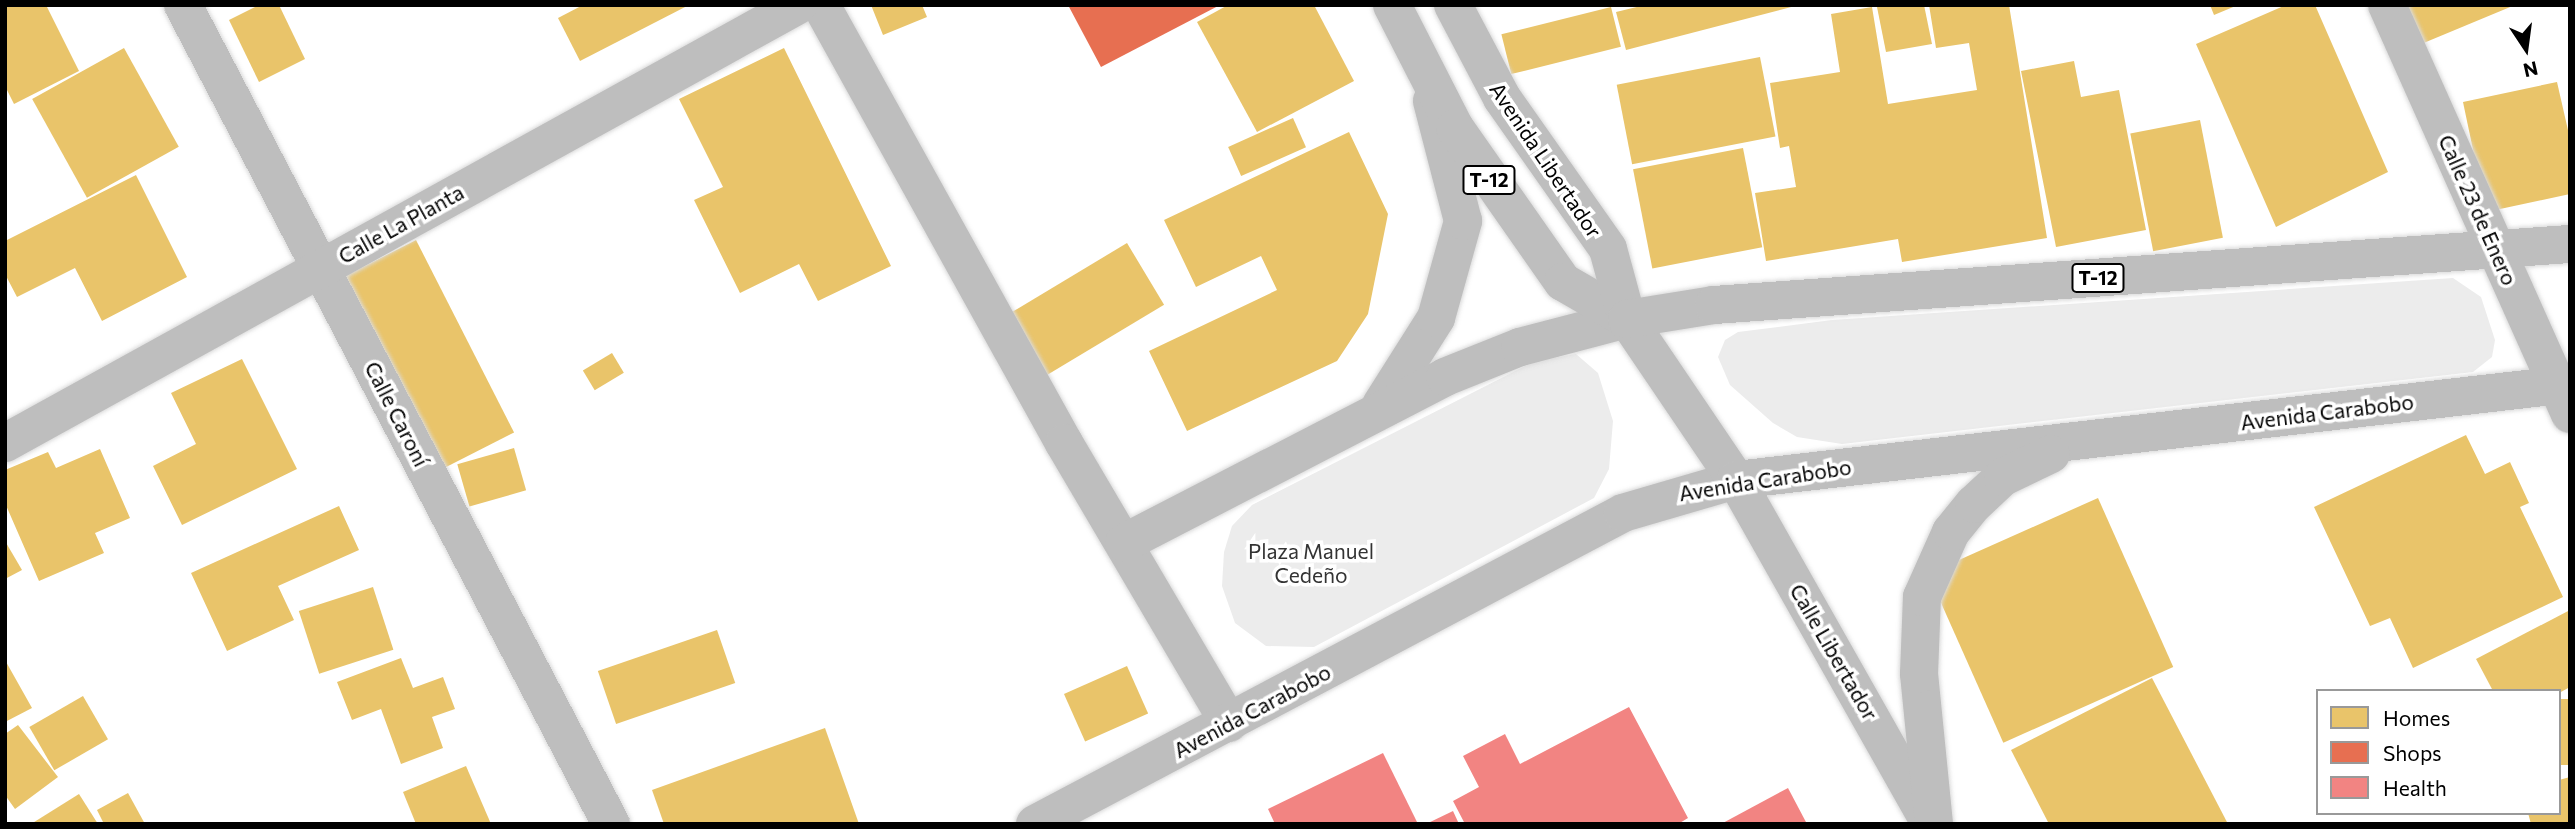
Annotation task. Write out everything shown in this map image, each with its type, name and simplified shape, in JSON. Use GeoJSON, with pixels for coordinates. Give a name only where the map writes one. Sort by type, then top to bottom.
{"type":"FeatureCollection","features":[{"type":"Feature","properties":{"kind":"main road","name":"Calle Caroní"},"geometry":{"type":"LineString","coordinates":[[183,5],[611,824]]}},
{"type":"Feature","properties":{"kind":"main road","name":"Calle La Planta"},"geometry":{"type":"LineString","coordinates":[[5,443],[798,5]]}},
{"type":"Feature","properties":{"kind":"main road"},"geometry":{"type":"LineString","coordinates":[[821,5],[1124,543],[1229,723]]}},
{"type":"Feature","properties":{"kind":"main road","name":"Avenida Libertador"},"geometry":{"type":"LineString","coordinates":[[1392,5],[1424,76],[1563,282],[1627,319]]}},
{"type":"Feature","properties":{"kind":"main road","name":"Avenida Libertador"},"geometry":{"type":"LineString","coordinates":[[1452,5],[1502,98],[1608,249],[1627,319],[1736,480]]}},
{"type":"Feature","properties":{"kind":"main road","name":"Calle 23 de Enero"},"geometry":{"type":"LineString","coordinates":[[2387,5],[2496,249],[2565,395]]}},
{"type":"Feature","properties":{"kind":"main road"},"geometry":{"type":"LineString","coordinates":[[1374,413],[1412,365],[1436,318],[1463,221],[1424,76]]}},
{"type":"Feature","properties":{"kind":"main road","name":"T-12"},"geometry":{"type":"LineString","coordinates":[[1627,319],[1714,305],[2570,244]]}},
{"type":"Feature","properties":{"kind":"main road"},"geometry":{"type":"LineString","coordinates":[[1124,543],[1374,413],[1520,346],[1627,319]]}},
{"type":"Feature","properties":{"kind":"main road","name":"Avenida Carabobo"},"geometry":{"type":"LineString","coordinates":[[1035,824],[1623,513],[1736,480],[2089,439],[2565,395]]}},
{"type":"Feature","properties":{"kind":"main road"},"geometry":{"type":"LineString","coordinates":[[1933,824],[1918,638],[1933,565],[1951,531],[2003,477],[2089,439]]}},
{"type":"Feature","properties":{"kind":"main road","name":"Calle Libertador"},"geometry":{"type":"LineString","coordinates":[[1736,480],[1933,824]]}},
{"type":"Feature","properties":{"kind":"green space"},"geometry":{"type":"Polygon","coordinates":[[[2453,278],[2481,297],[2495,340],[2492,357],[2473,372],[1842,444],[1797,437],[1773,423],[1730,385],[1718,357],[1725,340],[1738,332],[1832,320],[2453,278]]]}},
{"type":"Feature","properties":{"kind":"green space","name":"Plaza Manuel Cedeño"},"geometry":{"type":"Polygon","coordinates":[[[1576,354],[1598,373],[1613,421],[1609,469],[1594,498],[1314,647],[1266,646],[1235,623],[1222,586],[1224,552],[1232,526],[1252,505],[1535,361],[1576,354]]]}},
{"type":"Feature","properties":{"kind":"building: Homes"},"geometry":{"type":"Polygon","coordinates":[[[5,5],[46,5],[79,71],[14,104],[5,86],[5,5]]]}},
{"type":"Feature","properties":{"kind":"building: Homes"},"geometry":{"type":"Polygon","coordinates":[[[259,5],[279,5],[305,59],[259,82],[229,20],[259,5]]]}},
{"type":"Feature","properties":{"kind":"building: Homes"},"geometry":{"type":"Polygon","coordinates":[[[583,5],[689,5],[580,61],[558,18],[583,5]]]}},
{"type":"Feature","properties":{"kind":"building: Homes"},"geometry":{"type":"Polygon","coordinates":[[[871,5],[922,5],[927,17],[883,35],[871,5]]]}},
{"type":"Feature","properties":{"kind":"building: Homes"},"geometry":{"type":"Polygon","coordinates":[[[1228,5],[1314,5],[1354,81],[1257,132],[1197,22],[1228,5]]]}},
{"type":"Feature","properties":{"kind":"building: Homes"},"geometry":{"type":"Polygon","coordinates":[[[1645,5],[1795,6],[1626,50],[1616,12],[1645,5]]]}},
{"type":"Feature","properties":{"kind":"building: Homes"},"geometry":{"type":"Polygon","coordinates":[[[1924,5],[1932,44],[1886,52],[1877,7],[1924,5]]]}},
{"type":"Feature","properties":{"kind":"building: Homes"},"geometry":{"type":"Polygon","coordinates":[[[1929,5],[2009,5],[2047,238],[1902,262],[1898,239],[1766,261],[1755,193],[1796,187],[1789,146],[1780,148],[1770,83],[1840,72],[1831,14],[1872,7],[1888,104],[1977,90],[1969,43],[1936,48],[1929,5]]]}},
{"type":"Feature","properties":{"kind":"building: Homes"},"geometry":{"type":"Polygon","coordinates":[[[2210,5],[2238,5],[2214,15],[2210,5]]]}},
{"type":"Feature","properties":{"kind":"building: Homes"},"geometry":{"type":"Polygon","coordinates":[[[2286,5],[2315,5],[2388,172],[2276,227],[2196,44],[2286,5]]]}},
{"type":"Feature","properties":{"kind":"building: Homes"},"geometry":{"type":"Polygon","coordinates":[[[2396,5],[2515,5],[2414,47],[2396,5]]]}},
{"type":"Feature","properties":{"kind":"building: Homes"},"geometry":{"type":"Polygon","coordinates":[[[1611,7],[1621,47],[1511,74],[1501,34],[1611,7]]]}},
{"type":"Feature","properties":{"kind":"building: Homes"},"geometry":{"type":"Polygon","coordinates":[[[124,48],[179,147],[87,198],[32,99],[124,48]]]}},
{"type":"Feature","properties":{"kind":"building: Homes"},"geometry":{"type":"Polygon","coordinates":[[[784,48],[891,266],[818,301],[799,264],[740,293],[694,200],[723,187],[679,99],[784,48]]]}},
{"type":"Feature","properties":{"kind":"building: Homes"},"geometry":{"type":"Polygon","coordinates":[[[1760,57],[1775,137],[1632,164],[1617,85],[1760,57]]]}},
{"type":"Feature","properties":{"kind":"building: Homes"},"geometry":{"type":"Polygon","coordinates":[[[2074,61],[2081,97],[2119,90],[2146,230],[2056,247],[2021,71],[2074,61]]]}},
{"type":"Feature","properties":{"kind":"building: Homes"},"geometry":{"type":"Polygon","coordinates":[[[2557,82],[2570,139],[2570,194],[2486,212],[2463,102],[2557,82]]]}},
{"type":"Feature","properties":{"kind":"building: Homes"},"geometry":{"type":"Polygon","coordinates":[[[1293,118],[1306,147],[1241,176],[1228,147],[1293,118]]]}},
{"type":"Feature","properties":{"kind":"building: Homes"},"geometry":{"type":"Polygon","coordinates":[[[2200,120],[2223,238],[2153,251],[2130,134],[2200,120]]]}},
{"type":"Feature","properties":{"kind":"building: Homes"},"geometry":{"type":"Polygon","coordinates":[[[1349,132],[1388,214],[1368,314],[1337,361],[1187,431],[1149,351],[1277,290],[1261,256],[1196,287],[1164,220],[1349,132]]]}},
{"type":"Feature","properties":{"kind":"building: Homes"},"geometry":{"type":"Polygon","coordinates":[[[1743,148],[1762,247],[1652,269],[1633,169],[1743,148]]]}},
{"type":"Feature","properties":{"kind":"building: Homes"},"geometry":{"type":"Polygon","coordinates":[[[136,175],[187,277],[102,321],[75,268],[17,297],[5,274],[5,241],[136,175]]]}},
{"type":"Feature","properties":{"kind":"building: Homes"},"geometry":{"type":"Polygon","coordinates":[[[416,240],[514,432],[438,471],[340,279],[416,240]]]}},
{"type":"Feature","properties":{"kind":"building: Homes"},"geometry":{"type":"Polygon","coordinates":[[[1127,243],[1164,305],[1046,376],[1009,314],[1127,243]]]}},
{"type":"Feature","properties":{"kind":"building: Homes"},"geometry":{"type":"Polygon","coordinates":[[[612,353],[624,373],[595,390],[583,371],[612,353]]]}},
{"type":"Feature","properties":{"kind":"building: Homes"},"geometry":{"type":"Polygon","coordinates":[[[242,359],[297,469],[182,525],[153,466],[196,444],[171,393],[242,359]]]}},
{"type":"Feature","properties":{"kind":"building: Homes"},"geometry":{"type":"Polygon","coordinates":[[[2466,435],[2485,474],[2510,462],[2529,503],[2520,507],[2563,597],[2413,668],[2390,618],[2370,626],[2314,507],[2466,435]]]}},
{"type":"Feature","properties":{"kind":"building: Homes"},"geometry":{"type":"Polygon","coordinates":[[[514,448],[526,490],[469,507],[457,464],[514,448]]]}},
{"type":"Feature","properties":{"kind":"building: Homes"},"geometry":{"type":"Polygon","coordinates":[[[100,449],[130,518],[95,533],[104,553],[39,581],[5,503],[5,470],[48,452],[56,468],[100,449]]]}},
{"type":"Feature","properties":{"kind":"building: Homes"},"geometry":{"type":"Polygon","coordinates":[[[2098,498],[2173,667],[2003,743],[1928,574],[2098,498]]]}},
{"type":"Feature","properties":{"kind":"building: Homes"},"geometry":{"type":"Polygon","coordinates":[[[339,506],[359,550],[278,586],[294,620],[227,651],[191,573],[339,506]]]}},
{"type":"Feature","properties":{"kind":"building: Homes"},"geometry":{"type":"Polygon","coordinates":[[[5,541],[22,570],[5,579],[5,541]]]}},
{"type":"Feature","properties":{"kind":"building: Homes"},"geometry":{"type":"Polygon","coordinates":[[[373,587],[393,650],[319,674],[299,611],[373,587]]]}},
{"type":"Feature","properties":{"kind":"building: Homes"},"geometry":{"type":"Polygon","coordinates":[[[2570,610],[2570,687],[2561,692],[2561,689],[2492,689],[2476,659],[2570,610]]]}},
{"type":"Feature","properties":{"kind":"building: Homes"},"geometry":{"type":"Polygon","coordinates":[[[717,630],[735,683],[616,724],[598,671],[717,630]]]}},
{"type":"Feature","properties":{"kind":"building: Homes"},"geometry":{"type":"Polygon","coordinates":[[[401,658],[413,688],[443,677],[455,709],[432,717],[443,748],[401,764],[381,709],[352,720],[337,682],[401,658]]]}},
{"type":"Feature","properties":{"kind":"building: Homes"},"geometry":{"type":"Polygon","coordinates":[[[5,660],[32,708],[5,722],[5,660]]]}},
{"type":"Feature","properties":{"kind":"building: Homes"},"geometry":{"type":"Polygon","coordinates":[[[1127,666],[1148,714],[1085,742],[1064,694],[1127,666]]]}},
{"type":"Feature","properties":{"kind":"building: Homes"},"geometry":{"type":"Polygon","coordinates":[[[2152,678],[2228,824],[2049,824],[2011,750],[2152,678]]]}},
{"type":"Feature","properties":{"kind":"building: Homes"},"geometry":{"type":"Polygon","coordinates":[[[83,696],[108,739],[54,770],[29,727],[83,696]]]}},
{"type":"Feature","properties":{"kind":"building: Homes"},"geometry":{"type":"Polygon","coordinates":[[[2561,699],[2570,699],[2570,765],[2561,765],[2561,699]]]}},
{"type":"Feature","properties":{"kind":"building: Homes"},"geometry":{"type":"Polygon","coordinates":[[[18,725],[58,777],[15,809],[5,795],[5,734],[18,725]]]}},
{"type":"Feature","properties":{"kind":"building: Homes"},"geometry":{"type":"Polygon","coordinates":[[[825,728],[859,824],[664,824],[652,790],[825,728]]]}},
{"type":"Feature","properties":{"kind":"building: Homes"},"geometry":{"type":"Polygon","coordinates":[[[466,766],[491,824],[416,824],[403,792],[466,766]]]}},
{"type":"Feature","properties":{"kind":"building: Homes"},"geometry":{"type":"Polygon","coordinates":[[[2570,777],[2570,824],[2531,824],[2529,815],[2561,815],[2561,779],[2570,777]]]}},
{"type":"Feature","properties":{"kind":"building: Homes"},"geometry":{"type":"Polygon","coordinates":[[[128,793],[145,824],[104,824],[97,810],[128,793]]]}},
{"type":"Feature","properties":{"kind":"building: Homes"},"geometry":{"type":"Polygon","coordinates":[[[79,794],[98,824],[31,824],[79,794]]]}},
{"type":"Feature","properties":{"kind":"building: Shops"},"geometry":{"type":"Polygon","coordinates":[[[1068,5],[1220,5],[1101,67],[1068,5]]]}},
{"type":"Feature","properties":{"kind":"building: Health"},"geometry":{"type":"Polygon","coordinates":[[[1629,707],[1688,818],[1678,824],[1465,824],[1453,801],[1479,787],[1463,756],[1505,734],[1520,764],[1629,707]]]}},
{"type":"Feature","properties":{"kind":"building: Health"},"geometry":{"type":"Polygon","coordinates":[[[1383,753],[1418,824],[1275,824],[1268,809],[1383,753]]]}},
{"type":"Feature","properties":{"kind":"building: Health"},"geometry":{"type":"Polygon","coordinates":[[[1788,788],[1807,824],[1721,824],[1788,788]]]}},
{"type":"Feature","properties":{"kind":"building: Health"},"geometry":{"type":"Polygon","coordinates":[[[1453,811],[1459,824],[1426,824],[1453,811]]]}}]}
